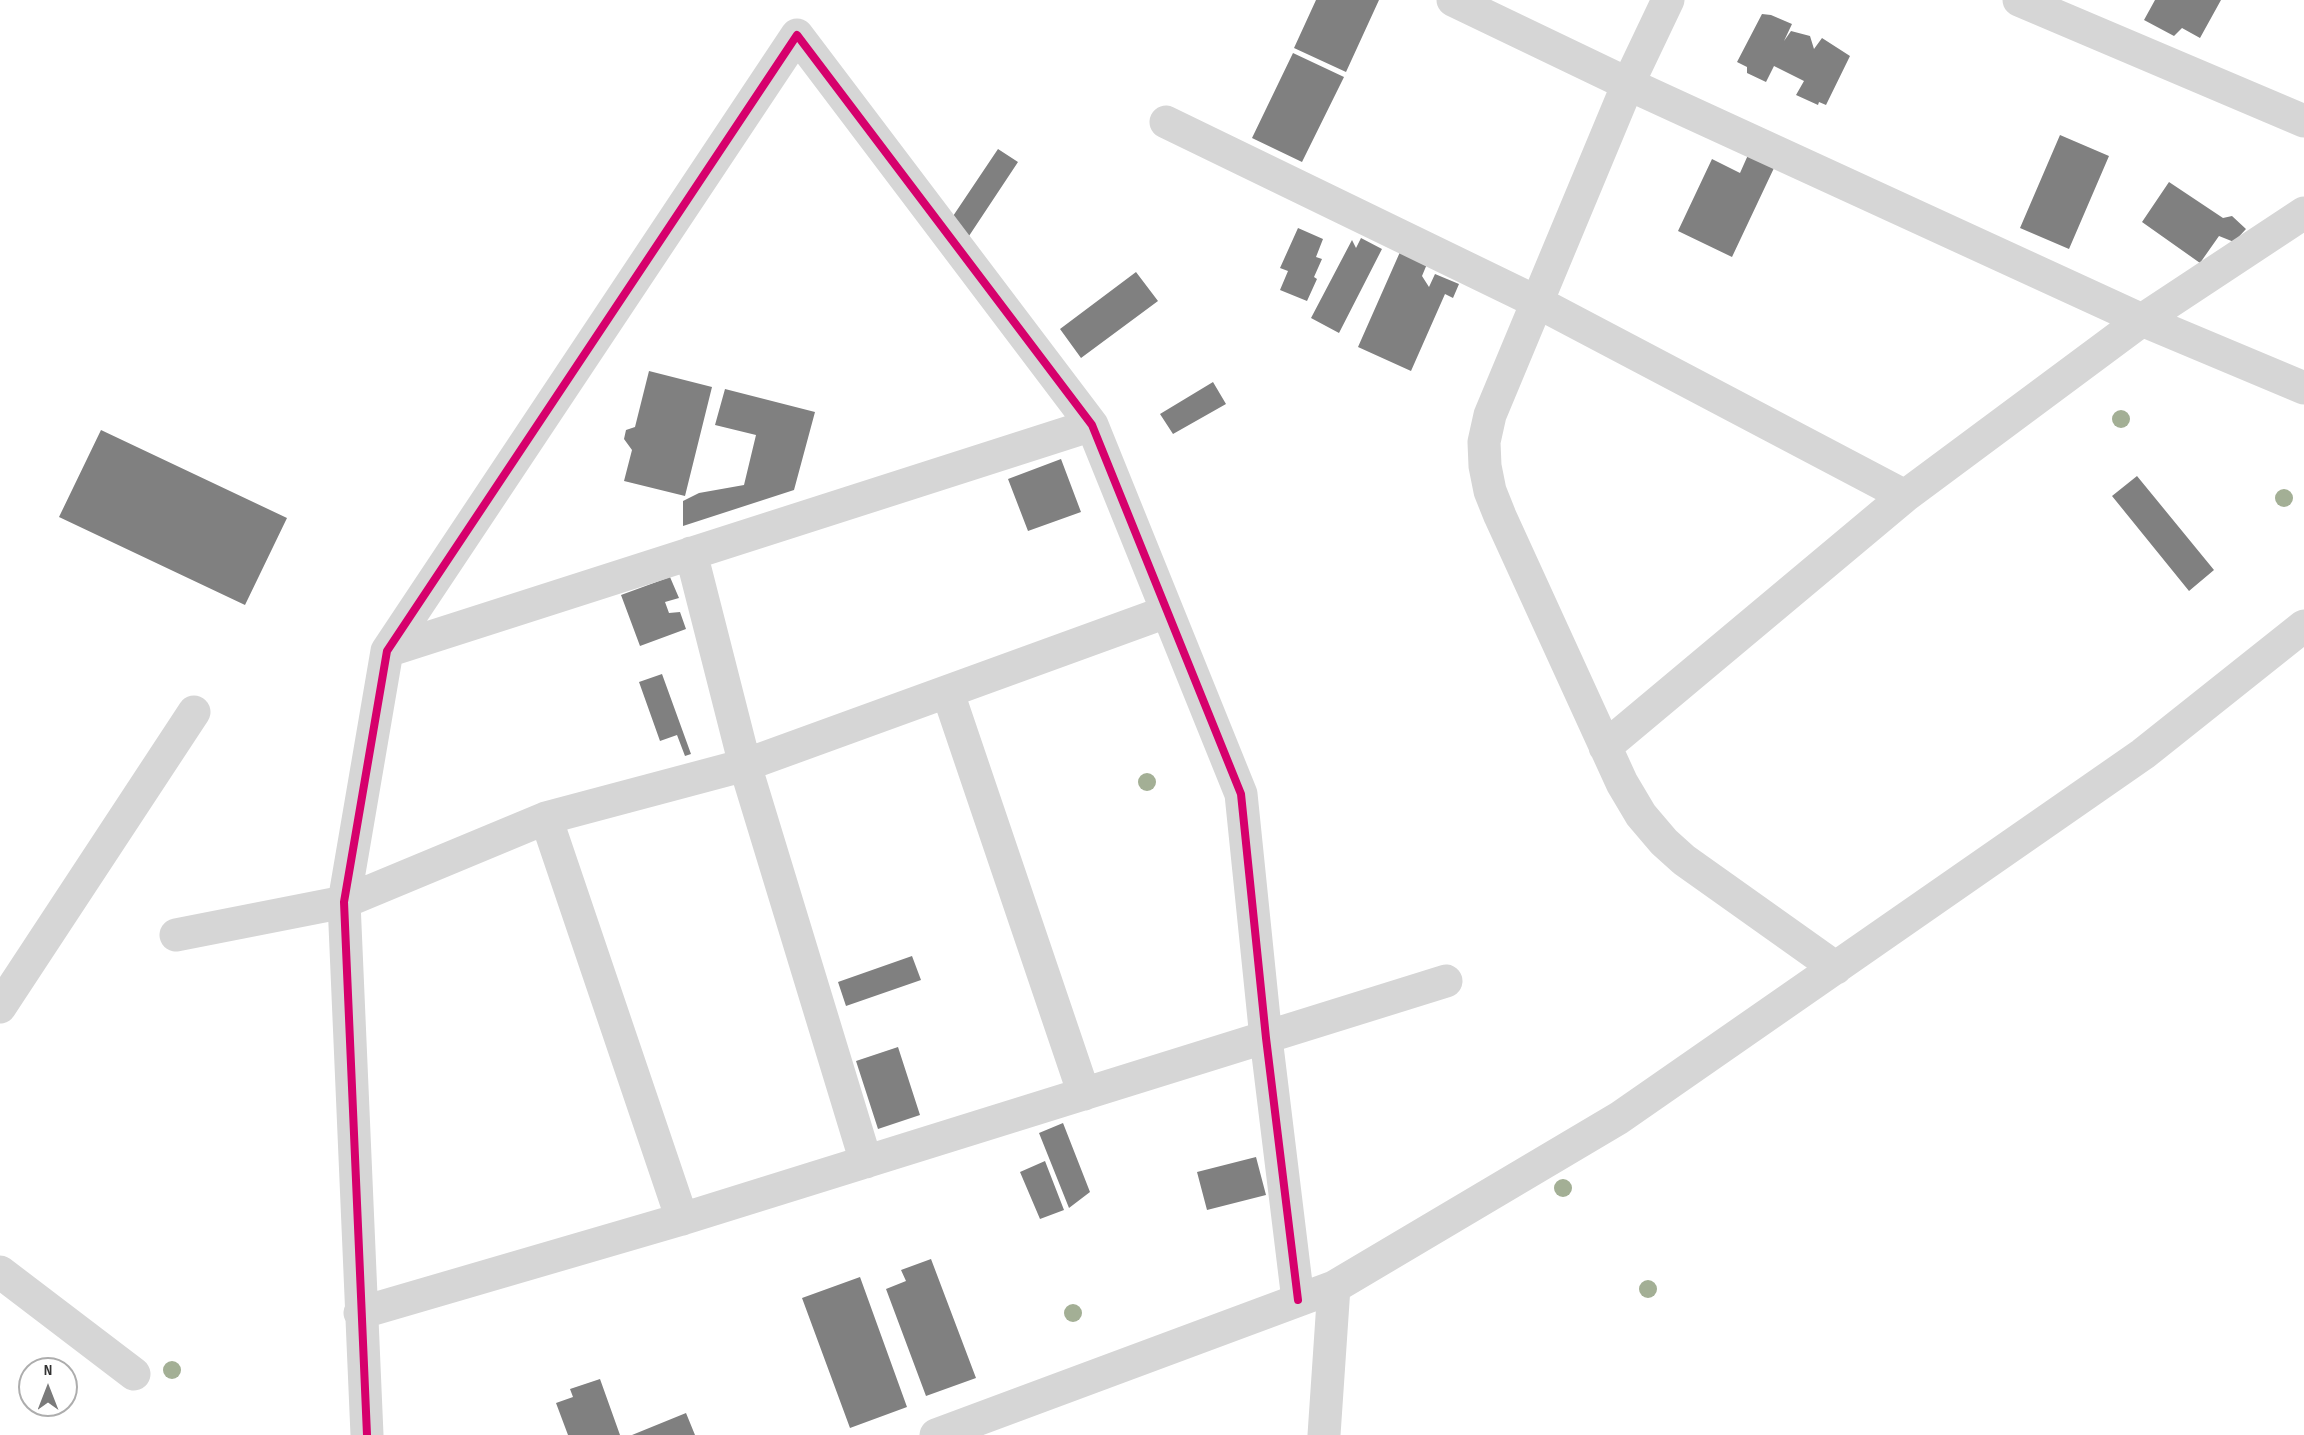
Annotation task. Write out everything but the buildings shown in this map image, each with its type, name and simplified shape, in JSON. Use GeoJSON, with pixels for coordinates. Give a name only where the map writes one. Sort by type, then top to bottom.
{"type":"FeatureCollection","features":[{"type":"Feature","properties":{"kind":"street"},"geometry":{"type":"LineString","coordinates":[[1453,0],[1628,84],[2142,320],[2304,388]]}},
{"type":"Feature","properties":{"kind":"street"},"geometry":{"type":"LineString","coordinates":[[1668,0],[1628,84],[1490,415],[1484,442],[1485,466],[1490,491],[1500,516],[1605,747],[1622,783],[1641,815],[1664,842],[1684,860],[1836,968]]}},
{"type":"Feature","properties":{"kind":"street"},"geometry":{"type":"LineString","coordinates":[[2019,0],[2304,121]]}},
{"type":"Feature","properties":{"kind":"street"},"geometry":{"type":"LineString","coordinates":[[367,1435],[344,902],[387,651],[797,34],[1092,425],[1240,794],[1266,1038],[1298,1300]]}},
{"type":"Feature","properties":{"kind":"street"},"geometry":{"type":"LineString","coordinates":[[1166,122],[1537,302],[1905,496]]}},
{"type":"Feature","properties":{"kind":"street"},"geometry":{"type":"LineString","coordinates":[[1605,747],[1905,496],[2142,320],[2304,213]]}},
{"type":"Feature","properties":{"kind":"street"},"geometry":{"type":"LineString","coordinates":[[387,651],[1092,425]]}},
{"type":"Feature","properties":{"kind":"street"},"geometry":{"type":"LineString","coordinates":[[691,553],[745,765],[866,1162]]}},
{"type":"Feature","properties":{"kind":"street"},"geometry":{"type":"LineString","coordinates":[[176,935],[344,902],[546,818],[745,765],[1166,612]]}},
{"type":"Feature","properties":{"kind":"street"},"geometry":{"type":"LineString","coordinates":[[953,1432],[1334,1287],[1619,1118],[2143,754],[2304,626]]}},
{"type":"Feature","properties":{"kind":"street"},"geometry":{"type":"LineString","coordinates":[[948,693],[1084,1094]]}},
{"type":"Feature","properties":{"kind":"street"},"geometry":{"type":"LineString","coordinates":[[0,1007],[194,712]]}},
{"type":"Feature","properties":{"kind":"street"},"geometry":{"type":"LineString","coordinates":[[546,818],[682,1219]]}},
{"type":"Feature","properties":{"kind":"street"},"geometry":{"type":"LineString","coordinates":[[360,1313],[682,1219],[1446,981]]}},
{"type":"Feature","properties":{"kind":"street"},"geometry":{"type":"LineString","coordinates":[[0,1272],[134,1374]]}},
{"type":"Feature","properties":{"kind":"street"},"geometry":{"type":"LineString","coordinates":[[1324,1435],[1334,1287]]}},
{"type":"Feature","properties":{"kind":"cycle path"},"geometry":{"type":"LineString","coordinates":[[367,1435],[344,902],[387,651],[797,35],[1092,425],[1241,794],[1266,1038],[1298,1300]]}}]}
